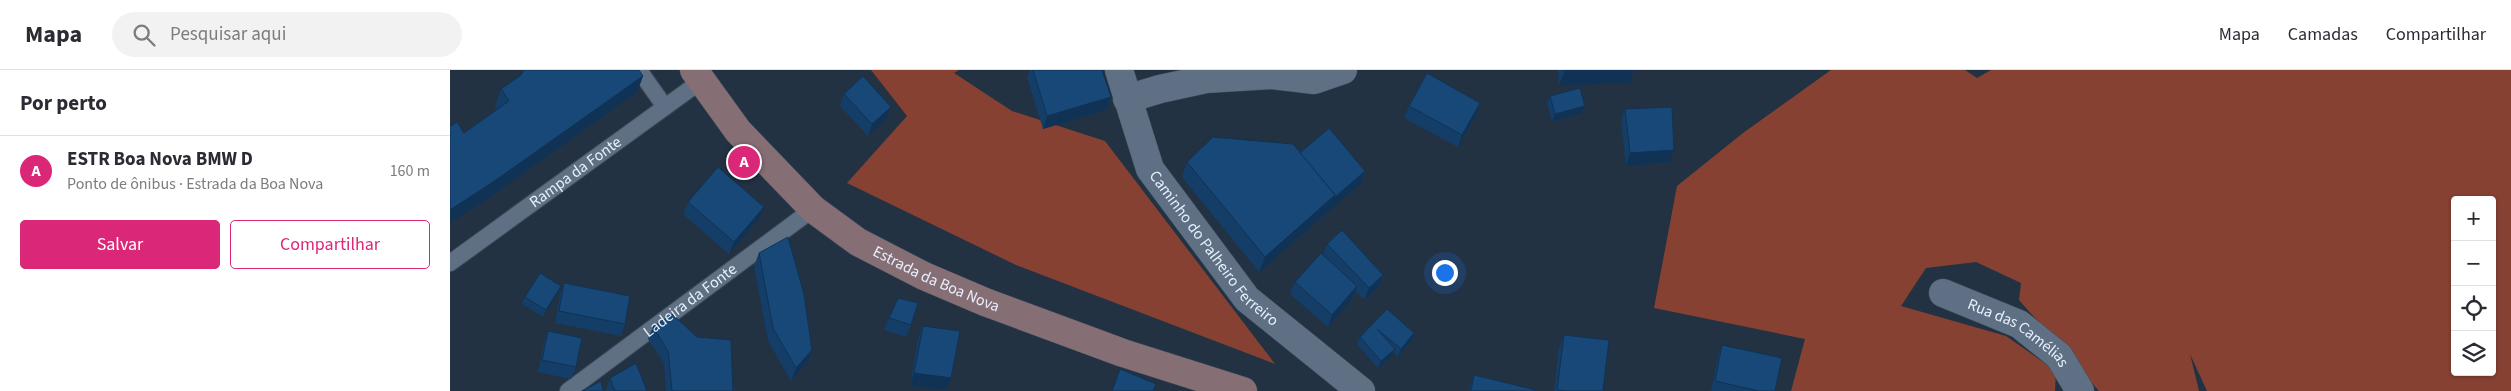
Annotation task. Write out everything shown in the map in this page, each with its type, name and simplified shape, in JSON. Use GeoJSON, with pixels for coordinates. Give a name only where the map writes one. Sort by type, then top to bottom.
{"type":"FeatureCollection","features":[{"type":"Feature","properties":{"kind":"main road","name":"Estrada da Boa Nova"},"geometry":{"type":"LineString","coordinates":[[697,76],[738,130],[813,209],[858,242],[924,276],[985,302],[1123,353],[1242,391]]}},
{"type":"Feature","properties":{"kind":"street","name":"Caminho do Palheiro Ferreiro"},"geometry":{"type":"LineString","coordinates":[[1119,70],[1150,169],[1247,299],[1361,391]]}},
{"type":"Feature","properties":{"kind":"street"},"geometry":{"type":"LineString","coordinates":[[1127,99],[1160,89],[1238,76],[1272,75],[1314,80],[1344,70]]}},
{"type":"Feature","properties":{"kind":"street","name":"Rua das Camélias"},"geometry":{"type":"LineString","coordinates":[[1943,293],[2019,324],[2059,356],[2080,391]]}},
{"type":"Feature","properties":{"kind":"lane"},"geometry":{"type":"LineString","coordinates":[[639,70],[665,107]]}},
{"type":"Feature","properties":{"kind":"lane","name":"Rampa da Fonte"},"geometry":{"type":"LineString","coordinates":[[450,263],[665,107],[697,76]]}},
{"type":"Feature","properties":{"kind":"lane","name":"Ladeira da Fonte"},"geometry":{"type":"LineString","coordinates":[[568,391],[813,209]]}},
{"type":"Feature","properties":{"kind":"shaded area"},"geometry":{"type":"Polygon","coordinates":[[[871,70],[959,70],[954,73],[1012,111],[1105,141],[1275,364],[1016,265],[847,183],[907,116],[871,70]]]}},
{"type":"Feature","properties":{"kind":"shaded area"},"geometry":{"type":"Polygon","coordinates":[[[1831,70],[1965,70],[1977,78],[1991,70],[2511,70],[2511,391],[2207,391],[2190,354],[2199,391],[2099,391],[2019,300],[2021,283],[1976,262],[1926,268],[1901,306],[2006,336],[2056,371],[2055,391],[1791,391],[1805,339],[1654,308],[1677,186],[1743,133],[1831,70]]]}},
{"type":"Feature","properties":{"kind":"building"},"geometry":{"type":"Polygon","coordinates":[[[524,70],[639,70],[643,76],[496,180],[450,210],[450,124],[451,126],[457,122],[464,133],[509,101],[501,89],[521,75],[524,70]]]}},
{"type":"Feature","properties":{"kind":"building"},"geometry":{"type":"Polygon","coordinates":[[[1033,70],[1102,70],[1111,97],[1047,116],[1033,70]]]}},
{"type":"Feature","properties":{"kind":"building"},"geometry":{"type":"Polygon","coordinates":[[[1427,73],[1480,103],[1462,135],[1409,106],[1427,73]]]}},
{"type":"Feature","properties":{"kind":"building"},"geometry":{"type":"Polygon","coordinates":[[[863,76],[891,107],[872,124],[844,94],[863,76]]]}},
{"type":"Feature","properties":{"kind":"building"},"geometry":{"type":"Polygon","coordinates":[[[1580,88],[1585,106],[1555,114],[1550,96],[1580,88]]]}},
{"type":"Feature","properties":{"kind":"building"},"geometry":{"type":"Polygon","coordinates":[[[1672,107],[1674,150],[1630,153],[1625,109],[1672,107]]]}},
{"type":"Feature","properties":{"kind":"building"},"geometry":{"type":"Polygon","coordinates":[[[1329,128],[1365,171],[1334,198],[1335,195],[1300,153],[1329,128]]]}},
{"type":"Feature","properties":{"kind":"building"},"geometry":{"type":"Polygon","coordinates":[[[1213,137],[1293,144],[1335,195],[1265,257],[1187,162],[1213,137]]]}},
{"type":"Feature","properties":{"kind":"building"},"geometry":{"type":"Polygon","coordinates":[[[718,167],[764,207],[734,242],[688,202],[718,167]]]}},
{"type":"Feature","properties":{"kind":"building"},"geometry":{"type":"Polygon","coordinates":[[[1342,230],[1383,275],[1369,288],[1327,244],[1342,230]]]}},
{"type":"Feature","properties":{"kind":"building"},"geometry":{"type":"Polygon","coordinates":[[[788,237],[804,294],[812,350],[796,368],[773,328],[759,253],[788,237]]]}},
{"type":"Feature","properties":{"kind":"building"},"geometry":{"type":"Polygon","coordinates":[[[1321,253],[1357,286],[1332,315],[1295,282],[1321,253]]]}},
{"type":"Feature","properties":{"kind":"building"},"geometry":{"type":"Polygon","coordinates":[[[540,273],[561,286],[546,310],[525,297],[540,273]]]}},
{"type":"Feature","properties":{"kind":"building"},"geometry":{"type":"Polygon","coordinates":[[[564,283],[630,296],[625,324],[559,311],[564,283]]]}},
{"type":"Feature","properties":{"kind":"building"},"geometry":{"type":"Polygon","coordinates":[[[898,298],[918,303],[911,325],[889,318],[898,298]]]}},
{"type":"Feature","properties":{"kind":"building"},"geometry":{"type":"Polygon","coordinates":[[[1387,309],[1414,333],[1401,349],[1377,329],[1395,349],[1381,361],[1360,337],[1387,309]]]}},
{"type":"Feature","properties":{"kind":"building"},"geometry":{"type":"Polygon","coordinates":[[[672,314],[697,337],[731,340],[733,391],[672,391],[668,351],[653,327],[672,314]]]}},
{"type":"Feature","properties":{"kind":"building"},"geometry":{"type":"Polygon","coordinates":[[[923,326],[960,331],[951,378],[914,373],[923,326]]]}},
{"type":"Feature","properties":{"kind":"building"},"geometry":{"type":"Polygon","coordinates":[[[548,331],[582,338],[576,367],[542,360],[548,331]]]}},
{"type":"Feature","properties":{"kind":"building"},"geometry":{"type":"Polygon","coordinates":[[[1564,335],[1609,340],[1603,391],[1557,390],[1564,335]]]}},
{"type":"Feature","properties":{"kind":"building"},"geometry":{"type":"Polygon","coordinates":[[[1722,345],[1782,358],[1775,391],[1759,391],[1715,381],[1722,345]]]}},
{"type":"Feature","properties":{"kind":"building"},"geometry":{"type":"Polygon","coordinates":[[[636,363],[647,391],[615,391],[610,378],[636,363]]]}},
{"type":"Feature","properties":{"kind":"building"},"geometry":{"type":"Polygon","coordinates":[[[1120,369],[1156,384],[1153,391],[1112,391],[1120,369]]]}},
{"type":"Feature","properties":{"kind":"building"},"geometry":{"type":"Polygon","coordinates":[[[1474,375],[1536,390],[1471,391],[1474,375]]]}},
{"type":"Feature","properties":{"kind":"building"},"geometry":{"type":"Polygon","coordinates":[[[601,381],[603,391],[582,391],[601,381]]]}},
{"type":"Feature","properties":{"kind":"place","name":"ESTR Boa Nova BMW D"},"geometry":{"type":"Point","coordinates":[744,162]}}]}
